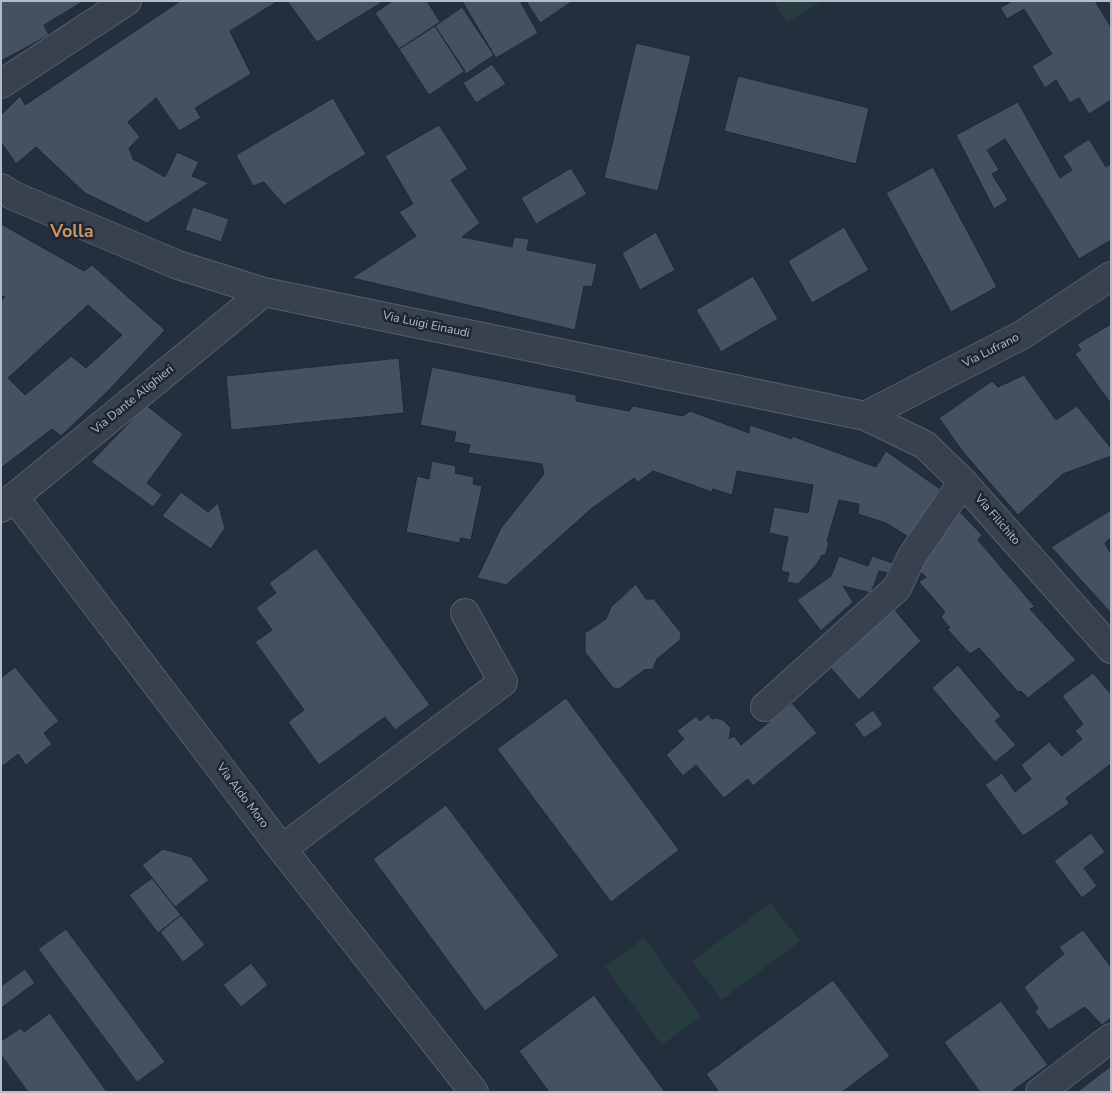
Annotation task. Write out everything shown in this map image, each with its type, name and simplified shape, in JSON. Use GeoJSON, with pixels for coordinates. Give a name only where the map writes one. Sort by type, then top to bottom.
{"type":"FeatureCollection","features":[{"type":"Feature","properties":{"kind":"street"},"geometry":{"type":"LineString","coordinates":[[1,84],[127,1]]}},
{"type":"Feature","properties":{"kind":"street","name":"Via Luigi Einaudi"},"geometry":{"type":"LineString","coordinates":[[1,188],[14,196],[178,265],[264,292],[865,416]]}},
{"type":"Feature","properties":{"kind":"street","name":"Via Lufrano"},"geometry":{"type":"LineString","coordinates":[[865,416],[1022,334],[1111,276]]}},
{"type":"Feature","properties":{"kind":"street","name":"Via Dante Alighieri"},"geometry":{"type":"LineString","coordinates":[[8,503],[264,292]]}},
{"type":"Feature","properties":{"kind":"street","name":"Via Filichito"},"geometry":{"type":"LineString","coordinates":[[865,416],[925,445],[963,482],[1111,649]]}},
{"type":"Feature","properties":{"kind":"street"},"geometry":{"type":"LineString","coordinates":[[765,707],[897,588],[912,556],[963,482]]}},
{"type":"Feature","properties":{"kind":"street","name":"Via Aldo Moro"},"geometry":{"type":"LineString","coordinates":[[8,503],[474,1092]]}},
{"type":"Feature","properties":{"kind":"street"},"geometry":{"type":"LineString","coordinates":[[282,849],[503,682],[465,613]]}},
{"type":"Feature","properties":{"kind":"street"},"geometry":{"type":"LineString","coordinates":[[1040,1092],[1111,1038]]}},
{"type":"Feature","properties":{"kind":"green space"},"geometry":{"type":"Polygon","coordinates":[[[774,1],[822,1],[787,23],[774,1]]]}},
{"type":"Feature","properties":{"kind":"green space"},"geometry":{"type":"Polygon","coordinates":[[[771,903],[800,941],[722,1000],[692,961],[771,903]]]}},
{"type":"Feature","properties":{"kind":"green space"},"geometry":{"type":"Polygon","coordinates":[[[644,938],[701,1016],[662,1045],[605,967],[644,938]]]}},
{"type":"Feature","properties":{"kind":"building"},"geometry":{"type":"Polygon","coordinates":[[[1,1],[84,1],[44,25],[49,35],[1,61],[1,1]]]}},
{"type":"Feature","properties":{"kind":"building"},"geometry":{"type":"Polygon","coordinates":[[[180,1],[278,1],[230,31],[251,74],[195,108],[201,118],[179,131],[156,98],[128,122],[140,137],[129,148],[133,159],[165,177],[177,152],[199,162],[192,176],[209,183],[147,223],[85,193],[36,147],[16,164],[1,142],[1,115],[20,96],[25,105],[180,1]]]}},
{"type":"Feature","properties":{"kind":"building"},"geometry":{"type":"Polygon","coordinates":[[[287,1],[384,1],[317,42],[287,1]]]}},
{"type":"Feature","properties":{"kind":"building"},"geometry":{"type":"Polygon","coordinates":[[[392,1],[427,1],[440,22],[399,49],[375,13],[392,1]]]}},
{"type":"Feature","properties":{"kind":"building"},"geometry":{"type":"Polygon","coordinates":[[[462,1],[520,1],[538,33],[496,58],[462,1]]]}},
{"type":"Feature","properties":{"kind":"building"},"geometry":{"type":"Polygon","coordinates":[[[526,1],[573,1],[540,23],[526,1]]]}},
{"type":"Feature","properties":{"kind":"building"},"geometry":{"type":"Polygon","coordinates":[[[1012,1],[1095,1],[1111,27],[1111,100],[1089,114],[1079,98],[1070,103],[1056,80],[1045,88],[1032,66],[1052,54],[1024,9],[1007,19],[1000,8],[1012,1]]]}},
{"type":"Feature","properties":{"kind":"building"},"geometry":{"type":"Polygon","coordinates":[[[462,7],[494,55],[466,74],[435,26],[462,7]]]}},
{"type":"Feature","properties":{"kind":"building"},"geometry":{"type":"Polygon","coordinates":[[[435,26],[465,71],[429,95],[399,49],[435,26]]]}},
{"type":"Feature","properties":{"kind":"building"},"geometry":{"type":"Polygon","coordinates":[[[636,43],[691,56],[658,191],[604,178],[636,43]]]}},
{"type":"Feature","properties":{"kind":"building"},"geometry":{"type":"Polygon","coordinates":[[[492,64],[506,84],[476,103],[463,83],[492,64]]]}},
{"type":"Feature","properties":{"kind":"building"},"geometry":{"type":"Polygon","coordinates":[[[738,76],[869,108],[856,164],[724,131],[738,76]]]}},
{"type":"Feature","properties":{"kind":"building"},"geometry":{"type":"Polygon","coordinates":[[[333,98],[366,154],[284,205],[264,182],[253,186],[236,155],[333,98]]]}},
{"type":"Feature","properties":{"kind":"building"},"geometry":{"type":"Polygon","coordinates":[[[1018,102],[1060,178],[1072,170],[1063,156],[1089,139],[1106,167],[1111,164],[1111,240],[1079,259],[1005,139],[987,150],[999,170],[992,174],[1008,200],[994,209],[956,135],[1018,102]]]}},
{"type":"Feature","properties":{"kind":"building"},"geometry":{"type":"Polygon","coordinates":[[[439,125],[468,169],[451,180],[480,223],[462,237],[512,247],[514,237],[529,239],[527,250],[597,264],[592,287],[584,286],[575,330],[352,278],[416,236],[399,212],[413,204],[385,156],[439,125]]]}},
{"type":"Feature","properties":{"kind":"building"},"geometry":{"type":"Polygon","coordinates":[[[933,167],[997,287],[951,312],[886,193],[933,167]]]}},
{"type":"Feature","properties":{"kind":"building"},"geometry":{"type":"Polygon","coordinates":[[[571,168],[587,194],[536,224],[521,198],[571,168]]]}},
{"type":"Feature","properties":{"kind":"building"},"geometry":{"type":"Polygon","coordinates":[[[193,207],[229,219],[221,242],[185,230],[193,207]]]}},
{"type":"Feature","properties":{"kind":"building"},"geometry":{"type":"Polygon","coordinates":[[[1,224],[84,271],[92,265],[165,330],[109,390],[61,436],[52,429],[1,468],[1,301],[5,297],[1,296],[1,224]],[[88,305],[8,378],[25,395],[71,356],[86,368],[122,335],[88,305]]]}},
{"type":"Feature","properties":{"kind":"building"},"geometry":{"type":"Polygon","coordinates":[[[844,227],[869,270],[812,303],[788,261],[844,227]]]}},
{"type":"Feature","properties":{"kind":"building"},"geometry":{"type":"Polygon","coordinates":[[[656,232],[675,270],[640,290],[622,253],[656,232]]]}},
{"type":"Feature","properties":{"kind":"building"},"geometry":{"type":"Polygon","coordinates":[[[753,276],[778,319],[721,352],[696,310],[753,276]]]}},
{"type":"Feature","properties":{"kind":"building"},"geometry":{"type":"Polygon","coordinates":[[[1111,324],[1111,404],[1075,354],[1081,350],[1077,344],[1111,324]]]}},
{"type":"Feature","properties":{"kind":"building"},"geometry":{"type":"Polygon","coordinates":[[[399,358],[404,413],[231,430],[226,376],[399,358]]]}},
{"type":"Feature","properties":{"kind":"building"},"geometry":{"type":"Polygon","coordinates":[[[432,367],[576,395],[576,401],[629,411],[633,406],[683,416],[690,411],[749,433],[750,425],[792,439],[792,436],[876,467],[886,451],[940,489],[910,538],[886,523],[858,514],[859,504],[839,500],[827,541],[829,542],[825,556],[822,555],[817,564],[798,584],[787,582],[789,573],[781,571],[788,537],[769,533],[774,507],[808,513],[813,485],[737,471],[732,495],[713,489],[712,492],[653,471],[638,482],[634,478],[591,509],[506,585],[477,578],[501,528],[544,474],[542,464],[468,453],[470,445],[454,442],[456,432],[420,425],[432,367]]]}},
{"type":"Feature","properties":{"kind":"building"},"geometry":{"type":"Polygon","coordinates":[[[1024,375],[1056,420],[1077,406],[1111,448],[1111,456],[1063,474],[1018,515],[963,452],[939,418],[992,381],[998,387],[1024,375]]]}},
{"type":"Feature","properties":{"kind":"building"},"geometry":{"type":"Polygon","coordinates":[[[146,405],[183,434],[147,483],[162,495],[153,507],[91,462],[146,405]]]}},
{"type":"Feature","properties":{"kind":"building"},"geometry":{"type":"Polygon","coordinates":[[[432,461],[456,466],[455,473],[474,477],[473,484],[482,486],[471,540],[461,538],[459,543],[406,532],[417,476],[429,479],[432,461]]]}},
{"type":"Feature","properties":{"kind":"building"},"geometry":{"type":"Polygon","coordinates":[[[181,492],[208,512],[218,503],[225,528],[211,549],[162,516],[181,492]]]}},
{"type":"Feature","properties":{"kind":"building"},"geometry":{"type":"Polygon","coordinates":[[[1111,510],[1111,538],[1105,543],[1111,554],[1111,613],[1051,547],[1111,510]]]}},
{"type":"Feature","properties":{"kind":"building"},"geometry":{"type":"Polygon","coordinates":[[[959,511],[982,535],[978,540],[1035,607],[1030,609],[1076,660],[1028,698],[1021,691],[1018,692],[979,648],[970,654],[947,629],[950,628],[941,617],[945,612],[919,582],[926,577],[914,566],[959,511]]]}},
{"type":"Feature","properties":{"kind":"building"},"geometry":{"type":"Polygon","coordinates":[[[316,548],[430,705],[395,730],[385,717],[319,765],[288,722],[304,710],[255,642],[272,630],[256,608],[276,593],[269,583],[316,548]]]}},
{"type":"Feature","properties":{"kind":"building"},"geometry":{"type":"Polygon","coordinates":[[[839,556],[868,566],[872,556],[893,563],[888,573],[879,571],[871,593],[843,586],[853,602],[821,631],[797,600],[831,576],[839,556]]]}},
{"type":"Feature","properties":{"kind":"building"},"geometry":{"type":"Polygon","coordinates":[[[636,584],[646,599],[654,599],[681,633],[680,640],[657,659],[653,669],[644,670],[619,689],[613,688],[585,652],[585,633],[606,619],[611,607],[636,584]]]}},
{"type":"Feature","properties":{"kind":"building"},"geometry":{"type":"Polygon","coordinates":[[[894,609],[921,641],[859,700],[828,665],[894,609]]]}},
{"type":"Feature","properties":{"kind":"building"},"geometry":{"type":"Polygon","coordinates":[[[958,665],[1001,716],[995,721],[1016,745],[995,762],[932,688],[958,665]]]}},
{"type":"Feature","properties":{"kind":"building"},"geometry":{"type":"Polygon","coordinates":[[[15,667],[59,721],[44,733],[52,744],[26,765],[18,754],[3,766],[1,763],[1,678],[15,667]]]}},
{"type":"Feature","properties":{"kind":"building"},"geometry":{"type":"Polygon","coordinates":[[[1093,673],[1111,694],[1111,764],[1066,798],[1069,804],[1023,836],[985,785],[1002,773],[1015,792],[1031,779],[1021,765],[1049,742],[1062,756],[1082,739],[1075,731],[1083,724],[1062,696],[1093,673]]]}},
{"type":"Feature","properties":{"kind":"building"},"geometry":{"type":"Polygon","coordinates":[[[566,698],[679,850],[611,902],[497,749],[566,698]]]}},
{"type":"Feature","properties":{"kind":"building"},"geometry":{"type":"Polygon","coordinates":[[[792,703],[817,733],[753,786],[748,779],[724,798],[696,765],[683,776],[666,755],[684,739],[677,731],[696,716],[700,721],[708,714],[712,719],[723,720],[731,728],[729,739],[734,736],[741,745],[792,703]]]}},
{"type":"Feature","properties":{"kind":"building"},"geometry":{"type":"Polygon","coordinates":[[[873,710],[883,725],[864,738],[854,724],[873,710]]]}},
{"type":"Feature","properties":{"kind":"building"},"geometry":{"type":"Polygon","coordinates":[[[446,805],[559,956],[485,1011],[373,859],[446,805]]]}},
{"type":"Feature","properties":{"kind":"building"},"geometry":{"type":"Polygon","coordinates":[[[1091,833],[1105,852],[1084,868],[1097,886],[1082,898],[1054,861],[1091,833]]]}},
{"type":"Feature","properties":{"kind":"building"},"geometry":{"type":"Polygon","coordinates":[[[163,849],[191,857],[209,880],[175,907],[142,865],[163,849]]]}},
{"type":"Feature","properties":{"kind":"building"},"geometry":{"type":"Polygon","coordinates":[[[152,878],[181,915],[158,933],[129,895],[152,878]]]}},
{"type":"Feature","properties":{"kind":"building"},"geometry":{"type":"Polygon","coordinates":[[[181,915],[205,945],[183,962],[160,932],[181,915]]]}},
{"type":"Feature","properties":{"kind":"building"},"geometry":{"type":"Polygon","coordinates":[[[66,929],[165,1062],[137,1082],[38,949],[66,929]]]}},
{"type":"Feature","properties":{"kind":"building"},"geometry":{"type":"Polygon","coordinates":[[[1083,930],[1111,967],[1111,1018],[1102,1025],[1085,1007],[1049,1030],[1035,1012],[1038,1008],[1024,987],[1064,954],[1059,947],[1083,930]]]}},
{"type":"Feature","properties":{"kind":"building"},"geometry":{"type":"Polygon","coordinates":[[[251,963],[268,985],[241,1007],[223,985],[251,963]]]}},
{"type":"Feature","properties":{"kind":"building"},"geometry":{"type":"Polygon","coordinates":[[[25,969],[35,983],[1,1008],[1,986],[25,969]]]}},
{"type":"Feature","properties":{"kind":"building"},"geometry":{"type":"Polygon","coordinates":[[[833,980],[890,1056],[842,1092],[719,1092],[706,1074],[833,980]]]}},
{"type":"Feature","properties":{"kind":"building"},"geometry":{"type":"Polygon","coordinates":[[[594,995],[665,1092],[549,1092],[519,1051],[594,995]]]}},
{"type":"Feature","properties":{"kind":"building"},"geometry":{"type":"Polygon","coordinates":[[[1001,1001],[1048,1065],[1011,1092],[980,1092],[944,1042],[1001,1001]]]}},
{"type":"Feature","properties":{"kind":"building"},"geometry":{"type":"Polygon","coordinates":[[[50,1013],[107,1092],[28,1092],[1,1055],[1,1041],[21,1028],[24,1032],[50,1013]]]}},
{"type":"Feature","properties":{"kind":"building"},"geometry":{"type":"Polygon","coordinates":[[[1111,1066],[1111,1092],[1077,1092],[1111,1066]]]}},
{"type":"Feature","properties":{"kind":"district","name":"Volla"},"geometry":{"type":"Point","coordinates":[72,233]}}]}
